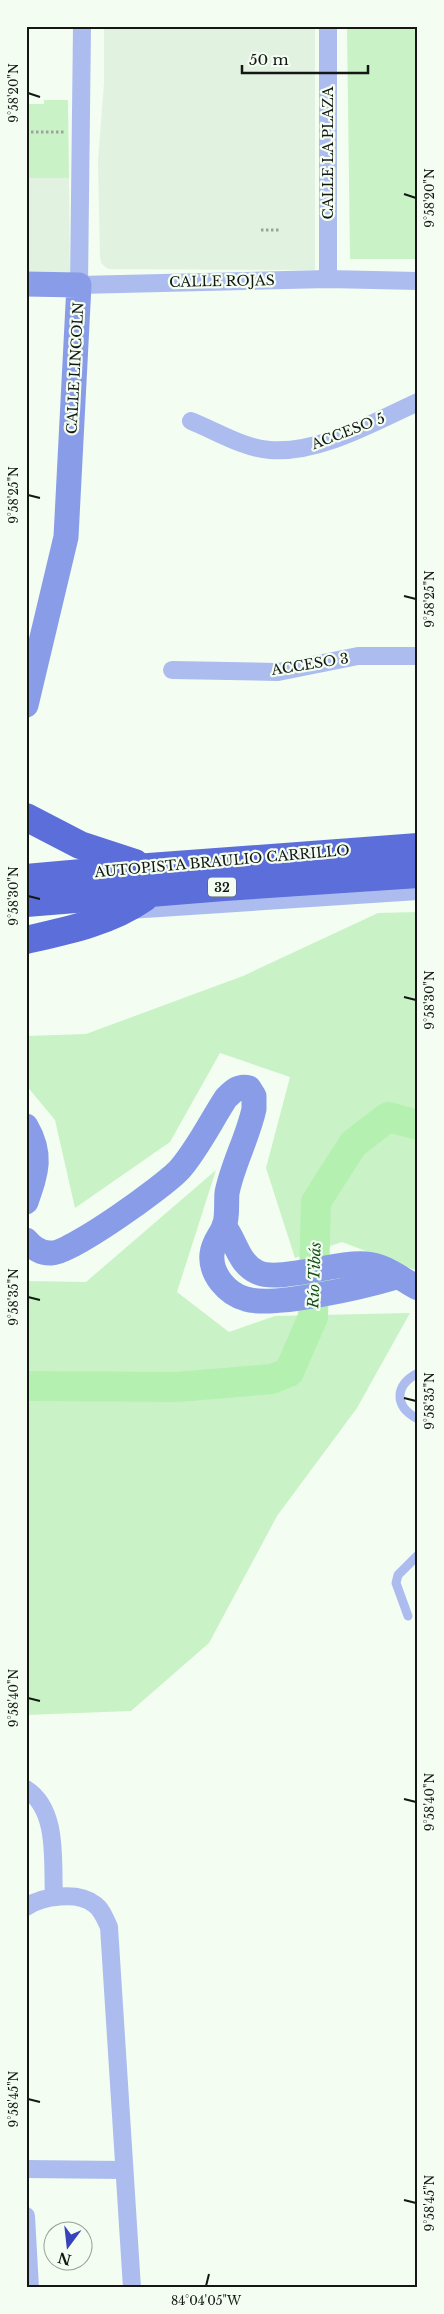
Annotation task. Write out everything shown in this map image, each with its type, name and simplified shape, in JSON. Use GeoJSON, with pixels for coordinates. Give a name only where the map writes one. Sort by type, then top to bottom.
{"type":"FeatureCollection","features":[{"type":"Feature","properties":{"kind":"highway"},"geometry":{"type":"LineString","coordinates":[[26,817],[149,880],[126,910],[63,931],[26,940]]}},
{"type":"Feature","properties":{"kind":"highway","name":"AUTOPISTA BRAULIO CARRILLO"},"geometry":{"type":"LineString","coordinates":[[26,903],[149,880],[418,847]]}},
{"type":"Feature","properties":{"kind":"highway","name":"AUTOPISTA BRAULIO CARRILLO"},"geometry":{"type":"LineString","coordinates":[[26,878],[149,880],[418,874]]}},
{"type":"Feature","properties":{"kind":"street","name":"CALLE LINCOLN"},"geometry":{"type":"LineString","coordinates":[[26,705],[66,537],[79,284],[82,26]]}},
{"type":"Feature","properties":{"kind":"street","name":"CALLE LA PLAZA"},"geometry":{"type":"LineString","coordinates":[[328,26],[328,279]]}},
{"type":"Feature","properties":{"kind":"street","name":"CALLE ROJAS"},"geometry":{"type":"LineString","coordinates":[[26,284],[328,279],[418,281]]}},
{"type":"Feature","properties":{"kind":"street","name":"ACCESO 5"},"geometry":{"type":"LineString","coordinates":[[191,421],[247,445],[270,450],[298,449],[330,441],[418,402]]}},
{"type":"Feature","properties":{"kind":"street","name":"ACCESO 3"},"geometry":{"type":"LineString","coordinates":[[172,670],[278,672],[358,656],[418,656]]}},
{"type":"Feature","properties":{"kind":"street"},"geometry":{"type":"LineString","coordinates":[[126,910],[418,891]]}},
{"type":"Feature","properties":{"kind":"street"},"geometry":{"type":"LineString","coordinates":[[26,1240],[32,1248],[41,1252],[59,1252],[108,1224],[179,1170],[226,1098],[235,1089],[244,1087],[249,1088],[254,1096],[254,1109],[228,1191],[224,1226],[216,1238],[212,1253],[212,1263],[221,1282],[230,1291],[246,1300],[263,1302],[336,1291],[396,1277]]}},
{"type":"Feature","properties":{"kind":"street"},"geometry":{"type":"LineString","coordinates":[[26,1126],[37,1150],[37,1172],[26,1202]]}},
{"type":"Feature","properties":{"kind":"street"},"geometry":{"type":"LineString","coordinates":[[224,1226],[231,1235],[235,1248],[249,1267],[267,1276],[348,1263],[381,1266],[396,1277],[418,1288]]}},
{"type":"Feature","properties":{"kind":"street"},"geometry":{"type":"LineString","coordinates":[[26,1789],[34,1794],[45,1810],[50,1829],[54,1896]]}},
{"type":"Feature","properties":{"kind":"street"},"geometry":{"type":"LineString","coordinates":[[26,1907],[34,1902],[54,1896],[82,1898],[94,1903],[102,1911],[109,1927],[132,2288]]}},
{"type":"Feature","properties":{"kind":"street"},"geometry":{"type":"LineString","coordinates":[[26,2169],[124,2170]]}},
{"type":"Feature","properties":{"kind":"street"},"geometry":{"type":"LineString","coordinates":[[26,2216],[30,2288]]}},
{"type":"Feature","properties":{"kind":"lane"},"geometry":{"type":"LineString","coordinates":[[418,1373],[407,1378],[400,1389],[400,1398],[404,1408],[418,1419]]}},
{"type":"Feature","properties":{"kind":"lane"},"geometry":{"type":"LineString","coordinates":[[408,1616],[396,1584],[398,1575],[418,1555]]}},
{"type":"Feature","properties":{"kind":"path"},"geometry":{"type":"LineString","coordinates":[[26,132],[69,132]]}},
{"type":"Feature","properties":{"kind":"path"},"geometry":{"type":"LineString","coordinates":[[261,230],[280,230]]}},
{"type":"Feature","properties":{"kind":"shaded area"},"geometry":{"type":"Polygon","coordinates":[[[104,26],[315,26],[315,270],[108,269],[102,264],[100,258],[98,161],[104,83],[104,26]]]}},
{"type":"Feature","properties":{"kind":"shaded area"},"geometry":{"type":"Polygon","coordinates":[[[26,178],[69,178],[70,274],[26,273],[26,178]]]}},
{"type":"Feature","properties":{"kind":"green space"},"geometry":{"type":"Polygon","coordinates":[[[347,26],[418,26],[418,259],[350,259],[347,26]]]}},
{"type":"Feature","properties":{"kind":"green space"},"geometry":{"type":"Polygon","coordinates":[[[44,100],[68,100],[69,178],[26,178],[26,104],[44,104],[44,100]]]}},
{"type":"Feature","properties":{"kind":"green space"},"geometry":{"type":"Polygon","coordinates":[[[418,912],[418,1271],[342,1242],[295,1258],[266,1168],[290,1077],[220,1053],[170,1142],[75,1208],[55,1120],[26,1085],[26,1036],[86,1034],[243,976],[378,913],[418,912]]]}},
{"type":"Feature","properties":{"kind":"green space"},"geometry":{"type":"Polygon","coordinates":[[[216,1170],[177,1292],[229,1332],[275,1316],[410,1313],[357,1408],[277,1516],[209,1643],[131,1711],[26,1715],[26,1281],[86,1282],[216,1170]]]}},
{"type":"Feature","properties":{"kind":"waterway","name":"Río Tibás"},"geometry":{"type":"LineString","coordinates":[[26,1386],[177,1387],[272,1379],[289,1372],[313,1317],[316,1202],[353,1144],[388,1117],[418,1125]]}}]}
